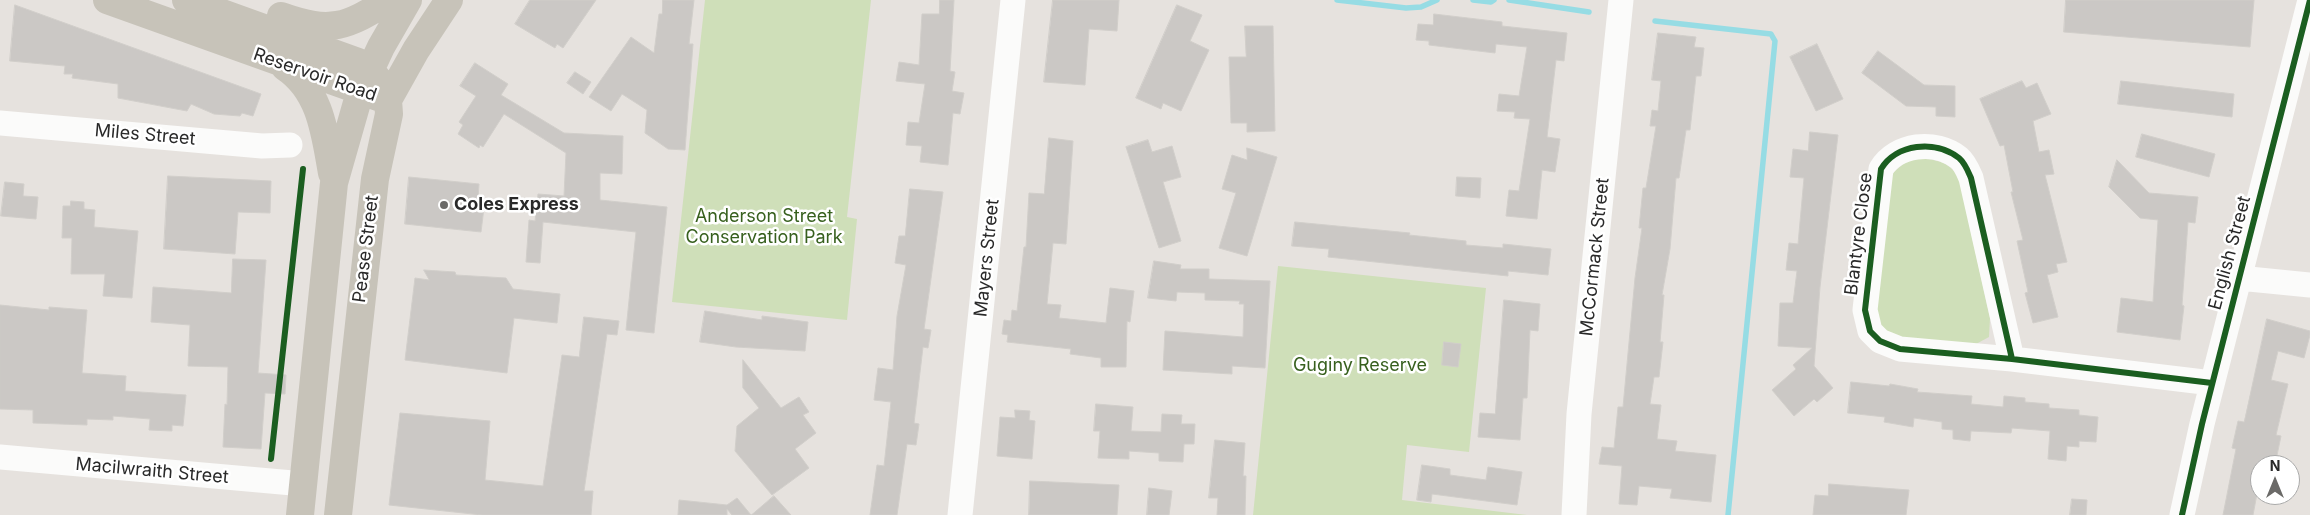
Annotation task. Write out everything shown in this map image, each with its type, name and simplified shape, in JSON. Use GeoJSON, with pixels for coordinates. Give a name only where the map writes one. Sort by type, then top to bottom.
{"type":"FeatureCollection","features":[{"type":"Feature","properties":{"kind":"main road","name":"Reservoir Road"},"geometry":{"type":"LineString","coordinates":[[107,0],[276,61],[365,80]]}},
{"type":"Feature","properties":{"kind":"main road","name":"Reservoir Road"},"geometry":{"type":"LineString","coordinates":[[186,0],[358,62],[365,80],[388,100]]}},
{"type":"Feature","properties":{"kind":"main road"},"geometry":{"type":"LineString","coordinates":[[237,0],[318,27],[351,22],[390,0]]}},
{"type":"Feature","properties":{"kind":"main road"},"geometry":{"type":"LineString","coordinates":[[300,515],[334,183],[365,80],[408,0]]}},
{"type":"Feature","properties":{"kind":"main road","name":"Pease Street"},"geometry":{"type":"LineString","coordinates":[[338,515],[376,166],[389,114],[388,100],[416,50],[449,0]]}},
{"type":"Feature","properties":{"kind":"main road"},"geometry":{"type":"LineString","coordinates":[[276,61],[297,76],[316,104],[325,132],[334,183]]}},
{"type":"Feature","properties":{"kind":"street","name":"Mayers Street"},"geometry":{"type":"LineString","coordinates":[[960,515],[1013,0]]}},
{"type":"Feature","properties":{"kind":"street","name":"McCormack Street"},"geometry":{"type":"LineString","coordinates":[[1574,515],[1579,414],[1621,0]]}},
{"type":"Feature","properties":{"kind":"street","name":"English Street"},"geometry":{"type":"LineString","coordinates":[[2182,515],[2212,383],[2310,0]]}},
{"type":"Feature","properties":{"kind":"street","name":"Miles Street"},"geometry":{"type":"LineString","coordinates":[[0,123],[262,146],[290,145]]}},
{"type":"Feature","properties":{"kind":"street","name":"Blantyre Close"},"geometry":{"type":"LineString","coordinates":[[2012,359],[1971,178],[1966,167],[1961,159],[1952,153],[1939,149],[1926,147],[1898,151],[1887,159],[1881,169],[1877,187],[1865,310],[1870,331],[1880,341],[1900,349],[2012,359],[2212,383]]}},
{"type":"Feature","properties":{"kind":"street"},"geometry":{"type":"LineString","coordinates":[[2239,278],[2310,285]]}},
{"type":"Feature","properties":{"kind":"street","name":"Macilwraith Street"},"geometry":{"type":"LineString","coordinates":[[0,457],[304,484]]}},
{"type":"Feature","properties":{"kind":"green space","name":"Anderson Street Conservation Park"},"geometry":{"type":"Polygon","coordinates":[[[705,0],[871,0],[847,217],[857,219],[847,320],[672,302],[705,0]]]}},
{"type":"Feature","properties":{"kind":"green space"},"geometry":{"type":"Polygon","coordinates":[[[1912,157],[1945,164],[1959,178],[1990,318],[1989,337],[1976,344],[1902,339],[1883,330],[1874,310],[1891,174],[1912,157]]]}},
{"type":"Feature","properties":{"kind":"green space","name":"Guginy Reserve"},"geometry":{"type":"Polygon","coordinates":[[[1278,266],[1486,288],[1469,452],[1407,445],[1402,500],[1527,515],[1253,515],[1278,266]]]}},
{"type":"Feature","properties":{"kind":"building"},"geometry":{"type":"Polygon","coordinates":[[[530,0],[596,0],[563,48],[557,44],[555,48],[515,24],[530,0]]]}},
{"type":"Feature","properties":{"kind":"building"},"geometry":{"type":"Polygon","coordinates":[[[663,0],[694,0],[689,44],[693,44],[685,150],[668,149],[645,133],[647,110],[622,94],[611,111],[589,97],[631,37],[654,53],[659,14],[662,14],[663,0]]]}},
{"type":"Feature","properties":{"kind":"building"},"geometry":{"type":"Polygon","coordinates":[[[940,0],[954,0],[950,71],[955,72],[952,91],[964,93],[960,114],[953,113],[948,165],[920,162],[922,146],[906,145],[908,122],[919,123],[925,84],[896,81],[899,62],[919,65],[922,14],[939,14],[940,0]]]}},
{"type":"Feature","properties":{"kind":"building"},"geometry":{"type":"Polygon","coordinates":[[[1053,0],[1119,0],[1117,31],[1089,29],[1085,85],[1044,82],[1053,0]]]}},
{"type":"Feature","properties":{"kind":"building"},"geometry":{"type":"Polygon","coordinates":[[[2066,0],[2254,0],[2250,47],[2064,32],[2066,0]]]}},
{"type":"Feature","properties":{"kind":"building"},"geometry":{"type":"Polygon","coordinates":[[[15,5],[261,94],[253,116],[242,113],[240,116],[214,114],[191,104],[187,111],[118,98],[118,84],[72,78],[73,74],[64,74],[65,66],[10,61],[15,5]]]}},
{"type":"Feature","properties":{"kind":"building"},"geometry":{"type":"Polygon","coordinates":[[[1177,5],[1202,15],[1190,41],[1209,50],[1181,111],[1163,103],[1161,109],[1136,98],[1177,5]]]}},
{"type":"Feature","properties":{"kind":"building"},"geometry":{"type":"Polygon","coordinates":[[[1434,14],[1502,22],[1502,26],[1567,33],[1564,61],[1556,60],[1547,137],[1560,139],[1555,172],[1542,170],[1537,219],[1506,216],[1509,190],[1519,191],[1530,119],[1514,118],[1515,112],[1497,111],[1499,94],[1519,96],[1527,47],[1496,44],[1495,53],[1429,45],[1429,41],[1416,40],[1418,24],[1433,25],[1434,14]]]}},
{"type":"Feature","properties":{"kind":"building"},"geometry":{"type":"Polygon","coordinates":[[[1245,26],[1273,26],[1275,131],[1247,132],[1247,123],[1231,123],[1229,57],[1246,57],[1245,26]]]}},
{"type":"Feature","properties":{"kind":"building"},"geometry":{"type":"Polygon","coordinates":[[[1658,33],[1696,37],[1694,47],[1704,48],[1701,76],[1696,76],[1690,130],[1686,130],[1679,178],[1676,178],[1670,249],[1662,295],[1664,295],[1660,342],[1663,342],[1659,377],[1654,377],[1650,404],[1661,405],[1657,439],[1677,441],[1675,451],[1716,455],[1711,502],[1670,498],[1672,489],[1639,486],[1637,505],[1619,504],[1622,466],[1599,464],[1602,447],[1614,448],[1618,407],[1623,407],[1635,278],[1642,228],[1639,228],[1643,188],[1646,188],[1656,126],[1650,126],[1652,110],[1658,111],[1661,81],[1652,80],[1658,33]]]}},
{"type":"Feature","properties":{"kind":"building"},"geometry":{"type":"Polygon","coordinates":[[[1817,44],[1843,99],[1816,111],[1790,57],[1817,44]]]}},
{"type":"Feature","properties":{"kind":"building"},"geometry":{"type":"Polygon","coordinates":[[[1878,51],[1924,85],[1955,86],[1955,117],[1936,116],[1936,107],[1906,106],[1862,73],[1878,51]]]}},
{"type":"Feature","properties":{"kind":"building"},"geometry":{"type":"Polygon","coordinates":[[[475,63],[508,84],[501,95],[564,133],[623,136],[622,174],[600,173],[600,200],[667,207],[654,333],[626,330],[636,232],[543,222],[540,263],[526,262],[529,220],[535,221],[538,194],[564,196],[566,153],[504,114],[483,147],[480,145],[479,148],[458,134],[463,125],[459,122],[476,96],[460,86],[475,63]]]}},
{"type":"Feature","properties":{"kind":"building"},"geometry":{"type":"Polygon","coordinates":[[[575,72],[591,82],[583,94],[567,83],[575,72]]]}},
{"type":"Feature","properties":{"kind":"building"},"geometry":{"type":"Polygon","coordinates":[[[2022,81],[2026,88],[2037,83],[2051,114],[2033,121],[2039,152],[2049,150],[2054,174],[2045,175],[2067,262],[2056,264],[2058,272],[2047,275],[2058,317],[2033,323],[2025,293],[2028,292],[2017,241],[2023,240],[2011,192],[2013,192],[2004,145],[2000,146],[1980,99],[2022,81]]]}},
{"type":"Feature","properties":{"kind":"building"},"geometry":{"type":"Polygon","coordinates":[[[2121,81],[2234,94],[2232,117],[2118,104],[2121,81]]]}},
{"type":"Feature","properties":{"kind":"building"},"geometry":{"type":"Polygon","coordinates":[[[1810,132],[1838,135],[1820,287],[1814,366],[1833,388],[1817,402],[1814,399],[1794,416],[1772,390],[1796,369],[1793,365],[1812,348],[1778,346],[1780,303],[1793,303],[1797,271],[1786,270],[1789,243],[1798,244],[1804,178],[1790,177],[1793,149],[1808,151],[1810,132]]]}},
{"type":"Feature","properties":{"kind":"building"},"geometry":{"type":"Polygon","coordinates":[[[2142,134],[2215,154],[2209,177],[2136,157],[2142,134]]]}},
{"type":"Feature","properties":{"kind":"building"},"geometry":{"type":"Polygon","coordinates":[[[1049,138],[1073,141],[1066,244],[1053,243],[1047,304],[1061,305],[1059,318],[1106,323],[1110,288],[1134,291],[1130,322],[1127,321],[1126,367],[1101,367],[1101,358],[1070,354],[1071,349],[1007,342],[1008,335],[1002,334],[1004,320],[1011,321],[1012,310],[1017,311],[1024,247],[1026,247],[1029,193],[1044,194],[1049,138]]]}},
{"type":"Feature","properties":{"kind":"building"},"geometry":{"type":"Polygon","coordinates":[[[1148,140],[1152,152],[1172,146],[1181,177],[1163,182],[1181,241],[1159,248],[1126,147],[1148,140]]]}},
{"type":"Feature","properties":{"kind":"building"},"geometry":{"type":"Polygon","coordinates":[[[1247,148],[1277,157],[1247,256],[1219,248],[1236,193],[1222,189],[1232,155],[1247,160],[1247,148]]]}},
{"type":"Feature","properties":{"kind":"building"},"geometry":{"type":"Polygon","coordinates":[[[2117,160],[2149,193],[2198,197],[2195,223],[2188,222],[2182,305],[2184,306],[2180,340],[2117,332],[2121,298],[2153,302],[2158,220],[2140,218],[2109,187],[2117,160]]]}},
{"type":"Feature","properties":{"kind":"building"},"geometry":{"type":"Polygon","coordinates":[[[168,176],[271,181],[270,213],[238,212],[235,254],[164,249],[168,176]]]}},
{"type":"Feature","properties":{"kind":"building"},"geometry":{"type":"Polygon","coordinates":[[[409,177],[479,184],[478,199],[485,200],[481,232],[405,224],[409,177]]]}},
{"type":"Feature","properties":{"kind":"building"},"geometry":{"type":"Polygon","coordinates":[[[1457,177],[1481,178],[1480,198],[1456,196],[1457,177]]]}},
{"type":"Feature","properties":{"kind":"building"},"geometry":{"type":"Polygon","coordinates":[[[5,182],[24,184],[23,196],[38,197],[36,219],[1,216],[5,182]]]}},
{"type":"Feature","properties":{"kind":"building"},"geometry":{"type":"Polygon","coordinates":[[[910,189],[943,192],[924,329],[931,330],[928,348],[923,347],[914,423],[919,424],[916,445],[907,444],[897,515],[870,515],[877,465],[884,466],[891,402],[874,400],[878,368],[893,370],[897,316],[906,265],[895,263],[899,236],[905,236],[910,189]]]}},
{"type":"Feature","properties":{"kind":"building"},"geometry":{"type":"Polygon","coordinates":[[[71,201],[84,202],[84,209],[95,210],[94,227],[138,231],[132,298],[103,296],[105,274],[71,274],[72,238],[62,238],[63,206],[70,206],[71,201]]]}},
{"type":"Feature","properties":{"kind":"building"},"geometry":{"type":"Polygon","coordinates":[[[1295,222],[1410,233],[1409,235],[1466,241],[1466,245],[1503,248],[1503,244],[1551,249],[1548,275],[1508,271],[1508,276],[1328,257],[1329,249],[1292,246],[1295,222]]]}},
{"type":"Feature","properties":{"kind":"building"},"geometry":{"type":"Polygon","coordinates":[[[233,259],[266,260],[258,373],[286,375],[285,394],[265,393],[261,449],[223,447],[228,367],[188,366],[190,325],[151,322],[153,287],[231,293],[233,259]]]}},
{"type":"Feature","properties":{"kind":"building"},"geometry":{"type":"Polygon","coordinates":[[[1154,261],[1181,265],[1180,269],[1209,269],[1209,279],[1270,281],[1265,368],[1232,366],[1232,374],[1163,370],[1165,331],[1243,337],[1244,304],[1239,304],[1240,301],[1205,300],[1205,293],[1177,292],[1176,301],[1148,298],[1154,261]]]}},
{"type":"Feature","properties":{"kind":"building"},"geometry":{"type":"Polygon","coordinates":[[[424,270],[455,272],[456,275],[506,278],[513,289],[560,294],[557,323],[514,318],[507,373],[405,360],[415,278],[429,280],[424,270]]]}},
{"type":"Feature","properties":{"kind":"building"},"geometry":{"type":"Polygon","coordinates":[[[1504,300],[1540,304],[1538,331],[1530,330],[1527,398],[1523,398],[1520,440],[1478,437],[1480,413],[1495,414],[1504,300]]]}},
{"type":"Feature","properties":{"kind":"building"},"geometry":{"type":"Polygon","coordinates":[[[0,305],[49,310],[49,307],[87,310],[82,373],[126,376],[125,391],[186,395],[183,426],[172,425],[172,431],[149,430],[150,419],[113,416],[113,420],[87,419],[87,425],[33,423],[33,410],[0,409],[0,305]]]}},
{"type":"Feature","properties":{"kind":"building"},"geometry":{"type":"Polygon","coordinates":[[[705,311],[762,320],[762,316],[808,322],[805,351],[736,347],[700,342],[705,311]]]}},
{"type":"Feature","properties":{"kind":"building"},"geometry":{"type":"Polygon","coordinates":[[[584,317],[619,321],[617,335],[607,334],[584,491],[593,491],[591,515],[482,515],[389,505],[400,413],[490,421],[485,480],[543,486],[562,355],[579,357],[584,317]]]}},
{"type":"Feature","properties":{"kind":"building"},"geometry":{"type":"Polygon","coordinates":[[[2267,319],[2310,331],[2304,358],[2278,351],[2271,380],[2288,384],[2276,435],[2281,436],[2277,455],[2250,455],[2250,505],[2255,505],[2253,515],[2223,515],[2236,449],[2232,448],[2238,421],[2244,422],[2267,319]]]}},
{"type":"Feature","properties":{"kind":"building"},"geometry":{"type":"Polygon","coordinates":[[[1444,342],[1461,344],[1458,367],[1442,365],[1444,342]]]}},
{"type":"Feature","properties":{"kind":"building"},"geometry":{"type":"Polygon","coordinates":[[[743,360],[781,408],[799,397],[809,412],[803,415],[816,433],[795,449],[809,468],[772,495],[735,451],[737,426],[759,408],[743,388],[743,360]]]}},
{"type":"Feature","properties":{"kind":"building"},"geometry":{"type":"Polygon","coordinates":[[[1851,382],[1889,386],[1890,384],[1918,389],[1917,392],[1972,396],[1971,404],[2003,407],[2004,396],[2025,398],[2025,402],[2049,404],[2049,408],[2079,410],[2079,415],[2098,417],[2096,442],[2079,441],[2079,447],[2067,446],[2066,461],[2048,459],[2050,431],[2012,428],[2011,433],[1971,431],[1970,441],[1953,439],[1953,430],[1942,429],[1942,422],[1914,418],[1913,427],[1884,422],[1885,417],[1848,413],[1851,382]]]}},
{"type":"Feature","properties":{"kind":"building"},"geometry":{"type":"Polygon","coordinates":[[[1096,404],[1133,407],[1131,431],[1161,432],[1162,414],[1182,415],[1181,424],[1195,424],[1194,444],[1184,444],[1183,462],[1159,461],[1159,453],[1129,451],[1129,459],[1098,458],[1100,431],[1094,431],[1096,404]]]}},
{"type":"Feature","properties":{"kind":"building"},"geometry":{"type":"Polygon","coordinates":[[[1015,410],[1030,411],[1029,420],[1035,421],[1032,459],[997,456],[1000,417],[1015,418],[1015,410]]]}},
{"type":"Feature","properties":{"kind":"building"},"geometry":{"type":"Polygon","coordinates":[[[1215,440],[1245,443],[1243,476],[1246,476],[1245,515],[1217,515],[1218,498],[1209,498],[1215,440]]]}},
{"type":"Feature","properties":{"kind":"building"},"geometry":{"type":"Polygon","coordinates":[[[1422,465],[1450,469],[1450,475],[1486,480],[1488,467],[1522,472],[1517,505],[1432,494],[1431,502],[1417,500],[1422,465]]]}},
{"type":"Feature","properties":{"kind":"building"},"geometry":{"type":"Polygon","coordinates":[[[1030,481],[1119,485],[1117,515],[1029,515],[1030,481]]]}},
{"type":"Feature","properties":{"kind":"building"},"geometry":{"type":"Polygon","coordinates":[[[1829,484],[1909,490],[1906,515],[1813,515],[1815,495],[1828,496],[1829,484]]]}},
{"type":"Feature","properties":{"kind":"building"},"geometry":{"type":"Polygon","coordinates":[[[1149,488],[1172,491],[1169,515],[1147,515],[1149,488]]]}},
{"type":"Feature","properties":{"kind":"building"},"geometry":{"type":"Polygon","coordinates":[[[774,496],[791,515],[751,515],[774,496]]]}},
{"type":"Feature","properties":{"kind":"building"},"geometry":{"type":"Polygon","coordinates":[[[737,498],[751,515],[732,515],[727,509],[727,515],[678,515],[679,500],[727,505],[737,498]]]}},
{"type":"Feature","properties":{"kind":"building"},"geometry":{"type":"Polygon","coordinates":[[[2072,499],[2087,500],[2086,515],[2070,515],[2072,499]]]}},
{"type":"Feature","properties":{"kind":"waterway"},"geometry":{"type":"LineString","coordinates":[[1337,0],[1406,8],[1421,7],[1437,0]]}},
{"type":"Feature","properties":{"kind":"waterway"},"geometry":{"type":"LineString","coordinates":[[1473,0],[1491,2],[1494,0]]}},
{"type":"Feature","properties":{"kind":"waterway"},"geometry":{"type":"LineString","coordinates":[[1509,0],[1589,12]]}},
{"type":"Feature","properties":{"kind":"waterway"},"geometry":{"type":"LineString","coordinates":[[1655,21],[1771,34],[1775,41],[1728,515]]}},
{"type":"Feature","properties":{"kind":"cycle path"},"geometry":{"type":"LineString","coordinates":[[2182,515],[2202,424],[2310,0]]}},
{"type":"Feature","properties":{"kind":"cycle path"},"geometry":{"type":"LineString","coordinates":[[2012,359],[1971,178],[1966,167],[1959,158],[1939,148],[1917,147],[1896,154],[1881,169],[1865,310],[1870,331],[1880,341],[1900,349],[2012,359],[2212,383]]}},
{"type":"Feature","properties":{"kind":"cycle path"},"geometry":{"type":"LineString","coordinates":[[271,459],[303,169]]}},
{"type":"Feature","properties":{"kind":"place","name":"Coles Express"},"geometry":{"type":"Point","coordinates":[444,205]}}]}
